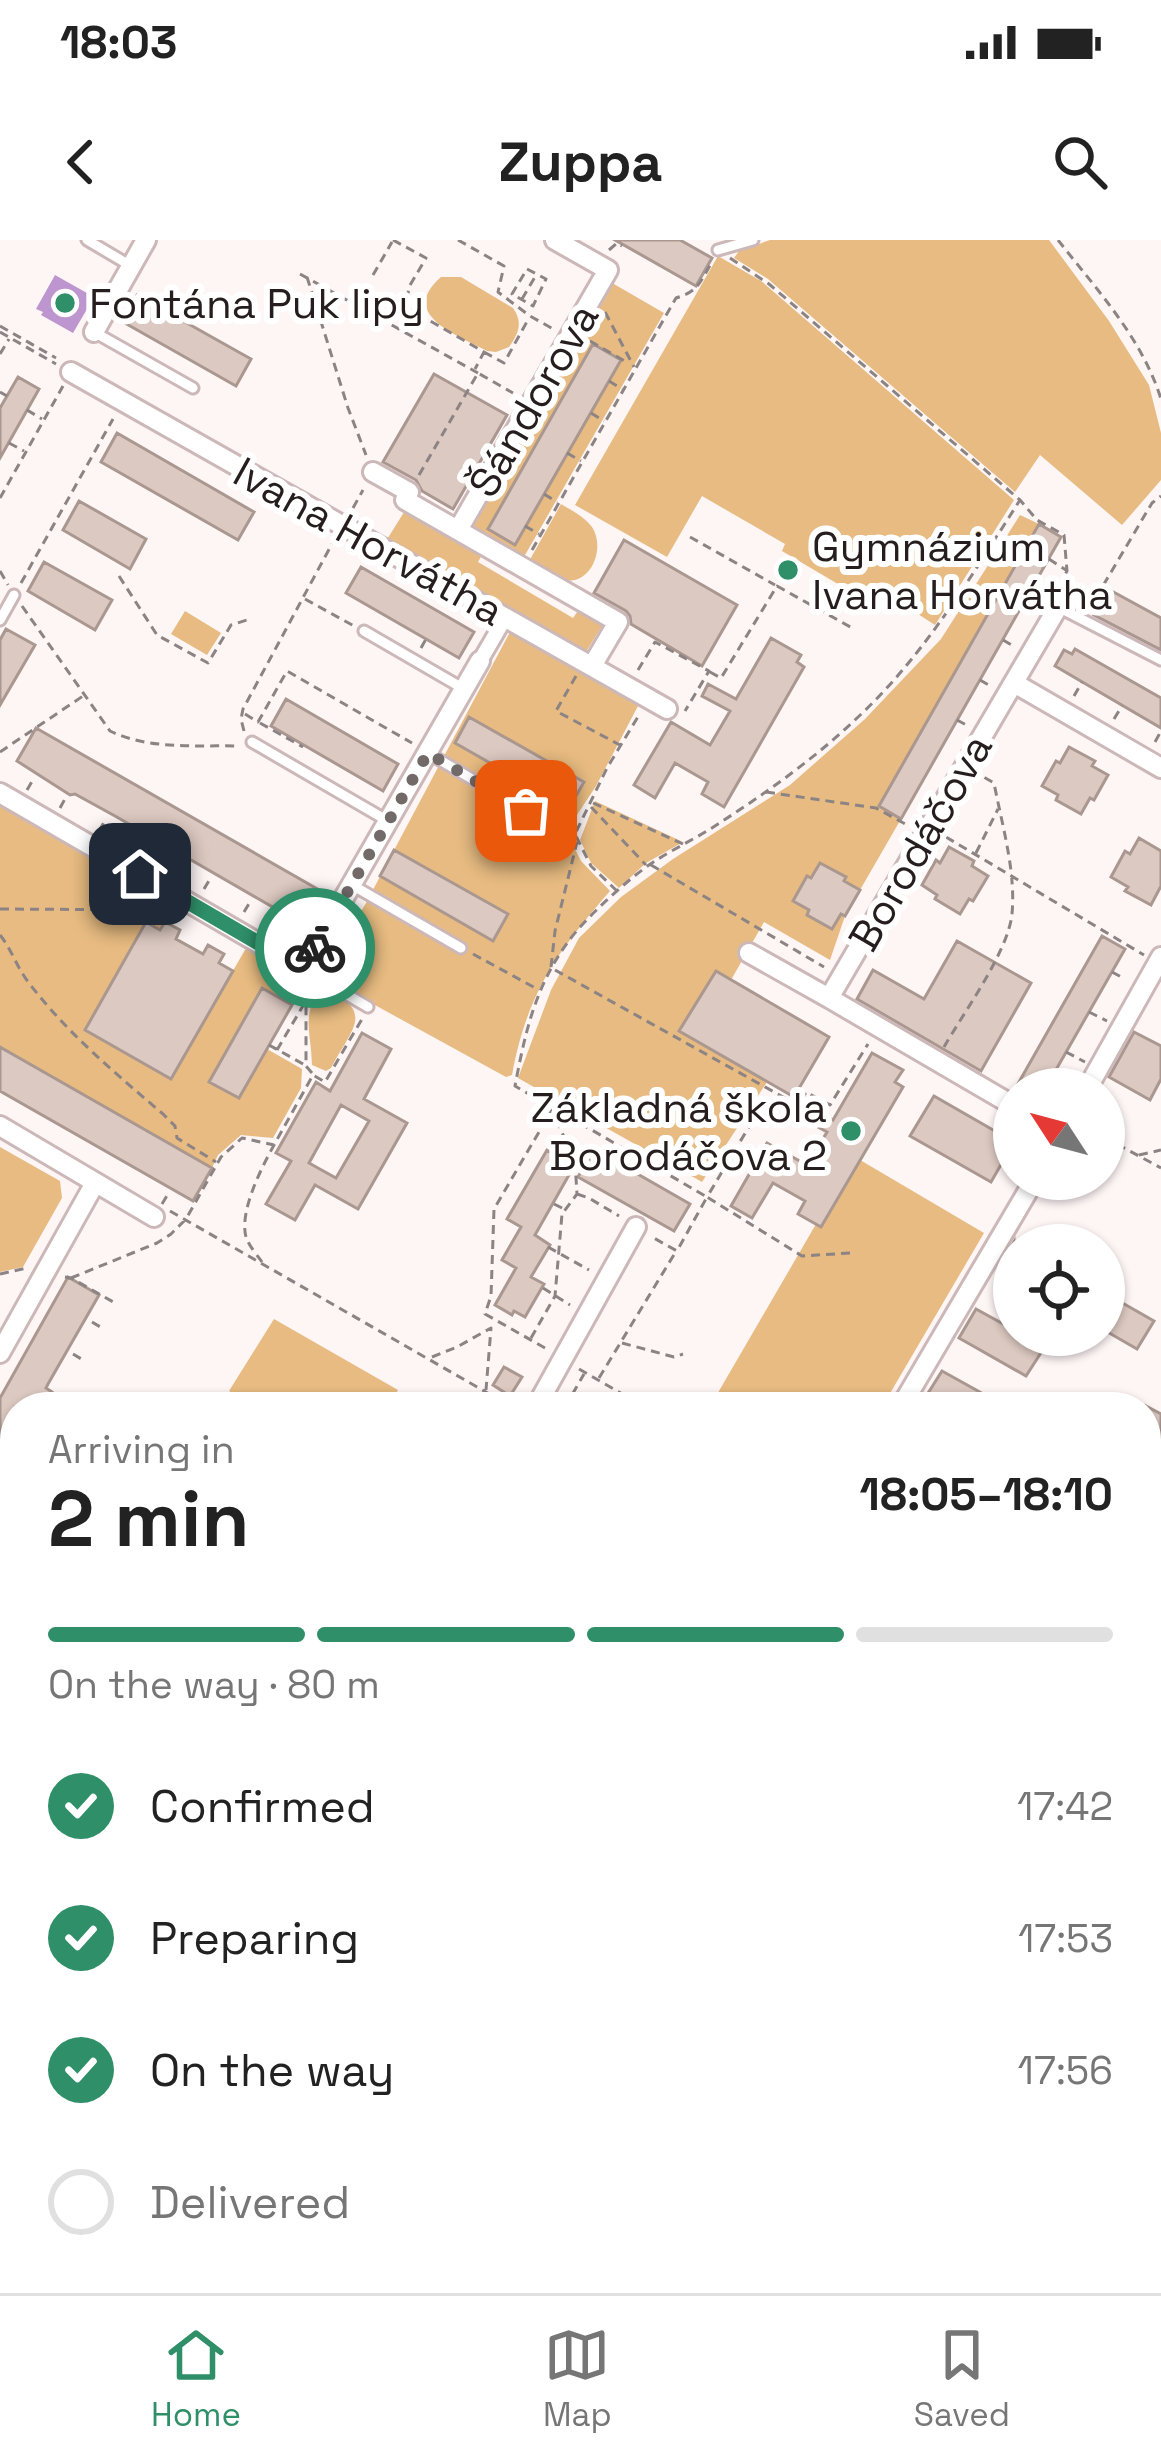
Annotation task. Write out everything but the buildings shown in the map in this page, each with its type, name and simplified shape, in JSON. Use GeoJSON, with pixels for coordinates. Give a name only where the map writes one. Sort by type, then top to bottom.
{"type":"FeatureCollection","features":[{"type":"Feature","properties":{"kind":"street"},"geometry":{"type":"LineString","coordinates":[[94,332],[146,240]]}},
{"type":"Feature","properties":{"kind":"street","name":"Šándorova"},"geometry":{"type":"LineString","coordinates":[[458,530],[608,270],[555,240]]}},
{"type":"Feature","properties":{"kind":"street","name":"Ivana Horvátha"},"geometry":{"type":"LineString","coordinates":[[71,372],[673,715]]}},
{"type":"Feature","properties":{"kind":"street"},"geometry":{"type":"LineString","coordinates":[[374,472],[410,492],[405,500],[618,622],[588,664]]}},
{"type":"Feature","properties":{"kind":"street","name":"Borodáčova"},"geometry":{"type":"LineString","coordinates":[[749,952],[829,998],[1052,609]]}},
{"type":"Feature","properties":{"kind":"street"},"geometry":{"type":"LineString","coordinates":[[0,793],[312,974],[421,748],[464,689],[506,618]]}},
{"type":"Feature","properties":{"kind":"street"},"geometry":{"type":"LineString","coordinates":[[1007,687],[1161,768]]}},
{"type":"Feature","properties":{"kind":"street"},"geometry":{"type":"LineString","coordinates":[[1099,1068],[1160,960]]}},
{"type":"Feature","properties":{"kind":"street"},"geometry":{"type":"LineString","coordinates":[[829,998],[993,1093]]}},
{"type":"Feature","properties":{"kind":"street"},"geometry":{"type":"LineString","coordinates":[[0,1126],[95,1183],[161,1211]]}},
{"type":"Feature","properties":{"kind":"street"},"geometry":{"type":"LineString","coordinates":[[0,1353],[95,1183]]}},
{"type":"Feature","properties":{"kind":"street"},"geometry":{"type":"LineString","coordinates":[[910,1392],[1023,1200]]}},
{"type":"Feature","properties":{"kind":"street"},"geometry":{"type":"LineString","coordinates":[[544,1392],[636,1228]]}},
{"type":"Feature","properties":{"kind":"lane"},"geometry":{"type":"LineString","coordinates":[[87,240],[131,266]]}},
{"type":"Feature","properties":{"kind":"lane"},"geometry":{"type":"LineString","coordinates":[[721,249],[753,240]]}},
{"type":"Feature","properties":{"kind":"lane"},"geometry":{"type":"LineString","coordinates":[[94,332],[193,388]]}},
{"type":"Feature","properties":{"kind":"lane"},"geometry":{"type":"LineString","coordinates":[[0,620],[14,596]]}},
{"type":"Feature","properties":{"kind":"lane"},"geometry":{"type":"LineString","coordinates":[[1052,609],[1161,660]]}},
{"type":"Feature","properties":{"kind":"lane"},"geometry":{"type":"LineString","coordinates":[[364,631],[464,689]]}},
{"type":"Feature","properties":{"kind":"lane"},"geometry":{"type":"LineString","coordinates":[[252,742],[389,821]]}},
{"type":"Feature","properties":{"kind":"lane"},"geometry":{"type":"LineString","coordinates":[[421,748],[526,811]]}},
{"type":"Feature","properties":{"kind":"lane"},"geometry":{"type":"LineString","coordinates":[[352,885],[461,948]]}},
{"type":"Feature","properties":{"kind":"lane"},"geometry":{"type":"LineString","coordinates":[[312,974],[368,1007]]}},
{"type":"Feature","properties":{"kind":"path"},"geometry":{"type":"LineString","coordinates":[[373,275],[393,240],[426,258],[387,322]]}},
{"type":"Feature","properties":{"kind":"path"},"geometry":{"type":"LineString","coordinates":[[458,240],[504,266],[498,292],[530,316],[634,367]]}},
{"type":"Feature","properties":{"kind":"path"},"geometry":{"type":"LineString","coordinates":[[1058,240],[1127,329],[1151,367],[1161,399]]}},
{"type":"Feature","properties":{"kind":"path"},"geometry":{"type":"LineString","coordinates":[[522,567],[676,298],[697,288],[721,249],[770,284],[1019,500],[1036,520],[1064,535],[1067,571],[1049,560]]}},
{"type":"Feature","properties":{"kind":"path"},"geometry":{"type":"LineString","coordinates":[[527,268],[537,274],[546,279],[533,306],[512,295],[527,268]]}},
{"type":"Feature","properties":{"kind":"path"},"geometry":{"type":"LineString","coordinates":[[300,274],[531,404]]}},
{"type":"Feature","properties":{"kind":"path"},"geometry":{"type":"LineString","coordinates":[[521,301],[537,274]]}},
{"type":"Feature","properties":{"kind":"path"},"geometry":{"type":"LineString","coordinates":[[122,401],[14,596],[110,731],[149,744],[238,746],[252,742],[242,729],[242,713],[374,472],[348,408],[307,277]]}},
{"type":"Feature","properties":{"kind":"path"},"geometry":{"type":"LineString","coordinates":[[518,281],[540,295]]}},
{"type":"Feature","properties":{"kind":"path"},"geometry":{"type":"LineString","coordinates":[[596,292],[634,367]]}},
{"type":"Feature","properties":{"kind":"path"},"geometry":{"type":"LineString","coordinates":[[408,293],[406,308],[504,363],[530,316]]}},
{"type":"Feature","properties":{"kind":"path"},"geometry":{"type":"LineString","coordinates":[[0,332],[71,372],[1,493]]}},
{"type":"Feature","properties":{"kind":"path"},"geometry":{"type":"LineString","coordinates":[[0,354],[9,338]]}},
{"type":"Feature","properties":{"kind":"path"},"geometry":{"type":"LineString","coordinates":[[410,492],[484,352]]}},
{"type":"Feature","properties":{"kind":"path"},"geometry":{"type":"LineString","coordinates":[[609,381],[623,390]]}},
{"type":"Feature","properties":{"kind":"path"},"geometry":{"type":"LineString","coordinates":[[0,392],[7,396]]}},
{"type":"Feature","properties":{"kind":"path"},"geometry":{"type":"LineString","coordinates":[[27,410],[44,420]]}},
{"type":"Feature","properties":{"kind":"path"},"geometry":{"type":"LineString","coordinates":[[591,413],[605,422]]}},
{"type":"Feature","properties":{"kind":"path"},"geometry":{"type":"LineString","coordinates":[[9,443],[26,452]]}},
{"type":"Feature","properties":{"kind":"path"},"geometry":{"type":"LineString","coordinates":[[567,453],[582,462]]}},
{"type":"Feature","properties":{"kind":"path"},"geometry":{"type":"LineString","coordinates":[[544,494],[559,502]]}},
{"type":"Feature","properties":{"kind":"path"},"geometry":{"type":"LineString","coordinates":[[1026,599],[1052,609],[1104,584],[1152,503],[1161,496]]}},
{"type":"Feature","properties":{"kind":"path"},"geometry":{"type":"LineString","coordinates":[[850,1253],[802,1256],[514,1086],[527,1024],[569,939],[618,892],[648,866],[766,792],[853,722],[898,678],[938,627],[1019,500]]}},
{"type":"Feature","properties":{"kind":"path"},"geometry":{"type":"LineString","coordinates":[[525,526],[540,535]]}},
{"type":"Feature","properties":{"kind":"path"},"geometry":{"type":"LineString","coordinates":[[690,537],[854,629]]}},
{"type":"Feature","properties":{"kind":"path"},"geometry":{"type":"LineString","coordinates":[[119,576],[157,635],[208,663],[231,625],[247,620]]}},
{"type":"Feature","properties":{"kind":"path"},"geometry":{"type":"LineString","coordinates":[[628,686],[656,642],[721,678],[777,586]]}},
{"type":"Feature","properties":{"kind":"path"},"geometry":{"type":"LineString","coordinates":[[303,598],[364,631]]}},
{"type":"Feature","properties":{"kind":"path"},"geometry":{"type":"LineString","coordinates":[[1003,640],[1022,651]]}},
{"type":"Feature","properties":{"kind":"path"},"geometry":{"type":"LineString","coordinates":[[588,664],[556,710],[620,745]]}},
{"type":"Feature","properties":{"kind":"path"},"geometry":{"type":"LineString","coordinates":[[258,722],[287,671],[421,748]]}},
{"type":"Feature","properties":{"kind":"path"},"geometry":{"type":"LineString","coordinates":[[673,715],[709,671]]}},
{"type":"Feature","properties":{"kind":"path"},"geometry":{"type":"LineString","coordinates":[[980,680],[1007,687]]}},
{"type":"Feature","properties":{"kind":"path"},"geometry":{"type":"LineString","coordinates":[[1070,703],[1082,682]]}},
{"type":"Feature","properties":{"kind":"path"},"geometry":{"type":"LineString","coordinates":[[0,752],[84,696]]}},
{"type":"Feature","properties":{"kind":"path"},"geometry":{"type":"LineString","coordinates":[[553,971],[555,932],[576,837],[648,698]]}},
{"type":"Feature","properties":{"kind":"path"},"geometry":{"type":"LineString","coordinates":[[1110,726],[1123,706]]}},
{"type":"Feature","properties":{"kind":"path"},"geometry":{"type":"LineString","coordinates":[[242,713],[303,747]]}},
{"type":"Feature","properties":{"kind":"path"},"geometry":{"type":"LineString","coordinates":[[1151,748],[1161,731]]}},
{"type":"Feature","properties":{"kind":"path"},"geometry":{"type":"LineString","coordinates":[[937,1060],[1003,945],[1012,916],[994,784],[965,765]]}},
{"type":"Feature","properties":{"kind":"path"},"geometry":{"type":"LineString","coordinates":[[766,792],[877,808],[976,854],[1160,960]]}},
{"type":"Feature","properties":{"kind":"path"},"geometry":{"type":"LineString","coordinates":[[56,814],[66,797]]}},
{"type":"Feature","properties":{"kind":"path"},"geometry":{"type":"LineString","coordinates":[[590,803],[685,844]]}},
{"type":"Feature","properties":{"kind":"path"},"geometry":{"type":"LineString","coordinates":[[590,803],[648,866],[754,924]]}},
{"type":"Feature","properties":{"kind":"path"},"geometry":{"type":"LineString","coordinates":[[976,854],[999,808]]}},
{"type":"Feature","properties":{"kind":"path"},"geometry":{"type":"LineString","coordinates":[[526,811],[576,837],[591,866],[618,892]]}},
{"type":"Feature","properties":{"kind":"path"},"geometry":{"type":"LineString","coordinates":[[95,837],[106,819]]}},
{"type":"Feature","properties":{"kind":"path"},"geometry":{"type":"LineString","coordinates":[[128,855],[138,837]]}},
{"type":"Feature","properties":{"kind":"path"},"geometry":{"type":"LineString","coordinates":[[168,878],[178,860]]}},
{"type":"Feature","properties":{"kind":"path"},"geometry":{"type":"LineString","coordinates":[[200,896],[210,879]]}},
{"type":"Feature","properties":{"kind":"path"},"geometry":{"type":"LineString","coordinates":[[240,919],[250,902]]}},
{"type":"Feature","properties":{"kind":"path"},"geometry":{"type":"LineString","coordinates":[[0,910],[165,911]]}},
{"type":"Feature","properties":{"kind":"path"},"geometry":{"type":"LineString","coordinates":[[272,937],[281,920]]}},
{"type":"Feature","properties":{"kind":"path"},"geometry":{"type":"LineString","coordinates":[[0,935],[25,979],[68,1029],[175,1126],[177,1138],[218,1163]]}},
{"type":"Feature","properties":{"kind":"path"},"geometry":{"type":"LineString","coordinates":[[461,948],[541,990]]}},
{"type":"Feature","properties":{"kind":"path"},"geometry":{"type":"LineString","coordinates":[[553,971],[799,1106]]}},
{"type":"Feature","properties":{"kind":"path"},"geometry":{"type":"LineString","coordinates":[[1112,972],[1137,986]]}},
{"type":"Feature","properties":{"kind":"path"},"geometry":{"type":"LineString","coordinates":[[306,1066],[306,1003],[312,974]]}},
{"type":"Feature","properties":{"kind":"path"},"geometry":{"type":"LineString","coordinates":[[277,1050],[306,1003]]}},
{"type":"Feature","properties":{"kind":"path"},"geometry":{"type":"LineString","coordinates":[[269,1045],[326,1082],[368,1007]]}},
{"type":"Feature","properties":{"kind":"path"},"geometry":{"type":"LineString","coordinates":[[1089,1012],[1114,1025]]}},
{"type":"Feature","properties":{"kind":"path"},"geometry":{"type":"LineString","coordinates":[[598,1380],[755,1115],[789,1123],[806,1092],[830,1106],[879,1027]]}},
{"type":"Feature","properties":{"kind":"path"},"geometry":{"type":"LineString","coordinates":[[1066,1052],[1091,1066]]}},
{"type":"Feature","properties":{"kind":"path"},"geometry":{"type":"LineString","coordinates":[[263,1264],[245,1236],[257,1175],[313,1075]]}},
{"type":"Feature","properties":{"kind":"path"},"geometry":{"type":"LineString","coordinates":[[530,1340],[555,1296],[562,1214],[577,1194],[575,1162],[552,1109]]}},
{"type":"Feature","properties":{"kind":"path"},"geometry":{"type":"LineString","coordinates":[[552,1109],[494,1209],[491,1296],[484,1314],[562,1359]]}},
{"type":"Feature","properties":{"kind":"path"},"geometry":{"type":"LineString","coordinates":[[71,1278],[157,1243],[186,1219],[218,1163],[242,1138],[274,1144]]}},
{"type":"Feature","properties":{"kind":"path"},"geometry":{"type":"LineString","coordinates":[[1125,1148],[1161,1168]]}},
{"type":"Feature","properties":{"kind":"path"},"geometry":{"type":"LineString","coordinates":[[1137,1155],[1161,1150]]}},
{"type":"Feature","properties":{"kind":"path"},"geometry":{"type":"LineString","coordinates":[[168,1194],[161,1211],[186,1219],[486,1392],[495,1321]]}},
{"type":"Feature","properties":{"kind":"path"},"geometry":{"type":"LineString","coordinates":[[577,1194],[676,1251]]}},
{"type":"Feature","properties":{"kind":"path"},"geometry":{"type":"LineString","coordinates":[[554,1204],[565,1210]]}},
{"type":"Feature","properties":{"kind":"path"},"geometry":{"type":"LineString","coordinates":[[548,1247],[607,1280]]}},
{"type":"Feature","properties":{"kind":"path"},"geometry":{"type":"LineString","coordinates":[[0,1274],[47,1268],[115,1303]]}},
{"type":"Feature","properties":{"kind":"path"},"geometry":{"type":"LineString","coordinates":[[543,1288],[587,1315]]}},
{"type":"Feature","properties":{"kind":"path"},"geometry":{"type":"LineString","coordinates":[[92,1322],[102,1328]]}},
{"type":"Feature","properties":{"kind":"path"},"geometry":{"type":"LineString","coordinates":[[429,1359],[491,1328]]}},
{"type":"Feature","properties":{"kind":"path"},"geometry":{"type":"LineString","coordinates":[[620,1342],[674,1357],[683,1354]]}},
{"type":"Feature","properties":{"kind":"path"},"geometry":{"type":"LineString","coordinates":[[73,1354],[83,1360]]}},
{"type":"Feature","properties":{"kind":"path"},"geometry":{"type":"LineString","coordinates":[[574,1392],[585,1372],[619,1392]]}},
{"type":"Feature","properties":{"kind":"shaded area"},"geometry":{"type":"Polygon","coordinates":[[[770,240],[1049,240],[1149,385],[1161,433],[1161,480],[1122,525],[1040,455],[1015,492],[768,279],[734,258],[739,251],[770,240]]]}},
{"type":"Feature","properties":{"kind":"shaded area"},"geometry":{"type":"Polygon","coordinates":[[[718,256],[761,281],[1014,500],[935,625],[870,583],[860,597],[782,551],[785,544],[702,496],[667,557],[575,505],[718,256]]]}},
{"type":"Feature","properties":{"kind":"shaded area","name":"Fontána Puk lipy"},"geometry":{"type":"Polygon","coordinates":[[[55,275],[94,297],[73,333],[36,309],[55,275]]]}},
{"type":"Feature","properties":{"kind":"shaded area"},"geometry":{"type":"Polygon","coordinates":[[[441,277],[461,277],[513,308],[518,328],[509,347],[487,351],[437,323],[426,302],[429,290],[441,277]]]}},
{"type":"Feature","properties":{"kind":"shaded area"},"geometry":{"type":"Polygon","coordinates":[[[607,280],[664,313],[521,562],[488,543],[468,524],[607,280]]]}},
{"type":"Feature","properties":{"kind":"shaded area"},"geometry":{"type":"Polygon","coordinates":[[[561,504],[586,520],[596,536],[593,564],[572,581],[527,565],[561,504]]]}},
{"type":"Feature","properties":{"kind":"shaded area"},"geometry":{"type":"Polygon","coordinates":[[[406,509],[483,553],[478,562],[573,618],[580,608],[604,623],[584,655],[386,541],[406,509]]]}},
{"type":"Feature","properties":{"kind":"shaded area"},"geometry":{"type":"Polygon","coordinates":[[[1020,515],[1039,524],[879,806],[901,819],[845,916],[830,960],[764,922],[731,980],[715,972],[680,1031],[767,1082],[702,1182],[518,1078],[551,990],[579,938],[621,897],[790,785],[865,719],[941,639],[1020,515]]]}},
{"type":"Feature","properties":{"kind":"shaded area"},"geometry":{"type":"Polygon","coordinates":[[[185,611],[221,633],[207,655],[171,634],[185,611]]]}},
{"type":"Feature","properties":{"kind":"shaded area"},"geometry":{"type":"Polygon","coordinates":[[[511,630],[638,706],[573,821],[571,841],[581,861],[610,891],[547,975],[526,1020],[512,1075],[506,1077],[322,976],[366,903],[511,630]]]}},
{"type":"Feature","properties":{"kind":"shaded area"},"geometry":{"type":"Polygon","coordinates":[[[0,797],[176,902],[160,930],[145,923],[85,1029],[171,1078],[249,943],[302,975],[292,1005],[262,988],[209,1081],[239,1098],[267,1049],[302,1069],[301,1088],[273,1138],[241,1135],[218,1155],[212,1168],[0,1047],[0,797]]]}},
{"type":"Feature","properties":{"kind":"shaded area"},"geometry":{"type":"Polygon","coordinates":[[[595,801],[683,842],[646,863],[619,888],[591,863],[580,840],[595,801]]]}},
{"type":"Feature","properties":{"kind":"shaded area"},"geometry":{"type":"Polygon","coordinates":[[[321,985],[349,1003],[355,1020],[326,1071],[312,1065],[309,1024],[321,985]]]}},
{"type":"Feature","properties":{"kind":"shaded area"},"geometry":{"type":"Polygon","coordinates":[[[0,1147],[60,1181],[62,1198],[23,1267],[0,1272],[0,1147]]]}},
{"type":"Feature","properties":{"kind":"shaded area"},"geometry":{"type":"Polygon","coordinates":[[[855,1157],[984,1233],[891,1392],[718,1392],[855,1157]]]}},
{"type":"Feature","properties":{"kind":"shaded area"},"geometry":{"type":"Polygon","coordinates":[[[274,1319],[398,1390],[397,1392],[229,1391],[274,1319]]]}},
{"type":"Feature","properties":{"kind":"way so far"},"geometry":{"type":"LineString","coordinates":[[315,948],[428,753],[526,811]]}},
{"type":"Feature","properties":{"kind":"place","name":"Fontána Puk lipy"},"geometry":{"type":"Point","coordinates":[65,303]}},
{"type":"Feature","properties":{"kind":"place","name":"Gymnázium Ivana Horvátha"},"geometry":{"type":"Point","coordinates":[788,570]}},
{"type":"Feature","properties":{"kind":"place","name":"Základná škola Borodáčova 2"},"geometry":{"type":"Point","coordinates":[851,1131]}},
{"type":"Feature","properties":{"kind":"route"},"geometry":{"type":"LineString","coordinates":[[140,874],[303,969],[315,948]]}}]}
